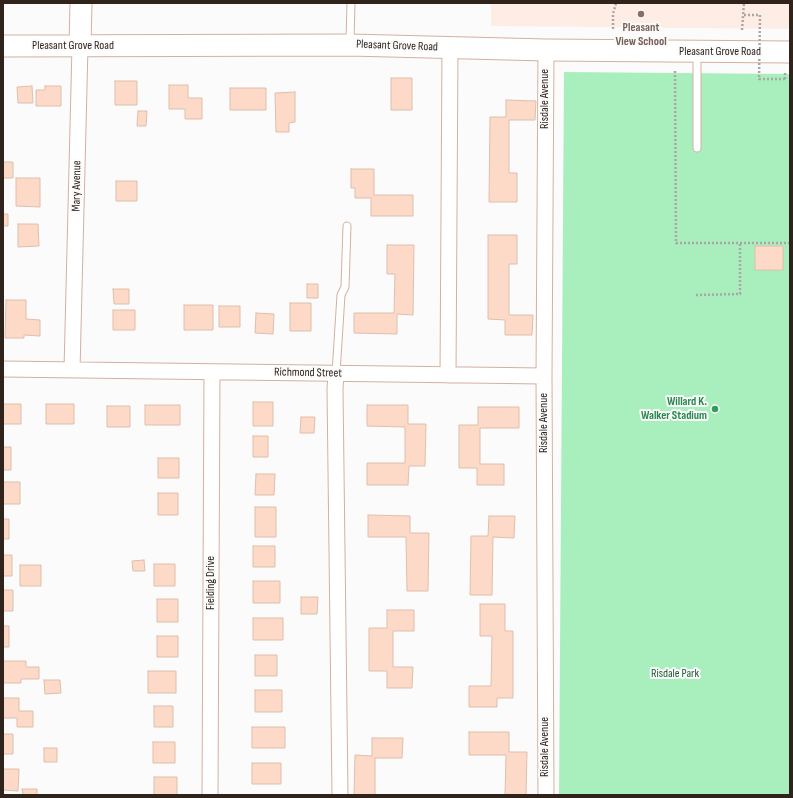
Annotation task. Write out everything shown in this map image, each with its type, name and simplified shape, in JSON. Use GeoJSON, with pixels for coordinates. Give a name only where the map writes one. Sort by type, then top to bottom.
{"type":"FeatureCollection","features":[{"type":"Feature","properties":{"kind":"street","name":"Mary Avenue"},"geometry":{"type":"LineString","coordinates":[[72,370],[81,3]]}},
{"type":"Feature","properties":{"kind":"street","name":"Pleasant Grove Road"},"geometry":{"type":"LineString","coordinates":[[3,46],[350,45],[546,50],[790,52]]}},
{"type":"Feature","properties":{"kind":"street"},"geometry":{"type":"LineString","coordinates":[[448,375],[450,48]]}},
{"type":"Feature","properties":{"kind":"street","name":"Risdale Avenue"},"geometry":{"type":"LineString","coordinates":[[546,50],[544,376],[546,795]]}},
{"type":"Feature","properties":{"kind":"street","name":"Richmond Street"},"geometry":{"type":"LineString","coordinates":[[3,369],[544,376]]}},
{"type":"Feature","properties":{"kind":"street","name":"Fielding Drive"},"geometry":{"type":"LineString","coordinates":[[210,795],[212,372]]}},
{"type":"Feature","properties":{"kind":"street"},"geometry":{"type":"LineString","coordinates":[[336,373],[340,795]]}},
{"type":"Feature","properties":{"kind":"lane"},"geometry":{"type":"LineString","coordinates":[[350,3],[350,45]]}},
{"type":"Feature","properties":{"kind":"lane"},"geometry":{"type":"LineString","coordinates":[[697,51],[697,148]]}},
{"type":"Feature","properties":{"kind":"lane"},"geometry":{"type":"LineString","coordinates":[[336,373],[341,295],[345,287],[347,226]]}},
{"type":"Feature","properties":{"kind":"path"},"geometry":{"type":"LineString","coordinates":[[613,29],[613,14],[616,3]]}},
{"type":"Feature","properties":{"kind":"path"},"geometry":{"type":"LineString","coordinates":[[742,30],[744,3]]}},
{"type":"Feature","properties":{"kind":"path"},"geometry":{"type":"LineString","coordinates":[[744,15],[760,15],[759,79],[785,79],[785,73]]}},
{"type":"Feature","properties":{"kind":"path"},"geometry":{"type":"LineString","coordinates":[[675,72],[676,243],[790,243]]}},
{"type":"Feature","properties":{"kind":"path"},"geometry":{"type":"LineString","coordinates":[[696,294],[740,294],[740,243]]}},
{"type":"Feature","properties":{"kind":"shaded area","name":"Pleasant View School"},"geometry":{"type":"Polygon","coordinates":[[[491,3],[790,3],[790,29],[491,26],[491,3]]]}},
{"type":"Feature","properties":{"kind":"green space","name":"Risdale Park"},"geometry":{"type":"Polygon","coordinates":[[[564,72],[790,74],[790,795],[559,795],[564,72]]]}},
{"type":"Feature","properties":{"kind":"building"},"geometry":{"type":"Polygon","coordinates":[[[391,78],[412,78],[412,110],[391,110],[391,78]]]}},
{"type":"Feature","properties":{"kind":"building"},"geometry":{"type":"Polygon","coordinates":[[[115,81],[137,81],[137,105],[115,105],[115,81]]]}},
{"type":"Feature","properties":{"kind":"building"},"geometry":{"type":"Polygon","coordinates":[[[169,85],[188,85],[188,98],[202,98],[202,119],[185,119],[185,109],[169,109],[169,85]]]}},
{"type":"Feature","properties":{"kind":"building"},"geometry":{"type":"Polygon","coordinates":[[[32,86],[33,103],[18,103],[17,87],[32,86]]]}},
{"type":"Feature","properties":{"kind":"building"},"geometry":{"type":"Polygon","coordinates":[[[45,86],[61,86],[61,106],[36,106],[36,90],[45,90],[45,86]]]}},
{"type":"Feature","properties":{"kind":"building"},"geometry":{"type":"Polygon","coordinates":[[[230,88],[266,88],[266,110],[230,110],[230,88]]]}},
{"type":"Feature","properties":{"kind":"building"},"geometry":{"type":"Polygon","coordinates":[[[295,92],[295,122],[289,123],[289,132],[276,132],[275,93],[295,92]]]}},
{"type":"Feature","properties":{"kind":"building"},"geometry":{"type":"Polygon","coordinates":[[[506,100],[536,101],[535,120],[509,120],[509,173],[517,173],[517,202],[489,202],[490,117],[506,117],[506,100]]]}},
{"type":"Feature","properties":{"kind":"building"},"geometry":{"type":"Polygon","coordinates":[[[138,111],[147,111],[146,126],[137,126],[138,111]]]}},
{"type":"Feature","properties":{"kind":"building"},"geometry":{"type":"Polygon","coordinates":[[[3,162],[13,162],[13,178],[3,178],[3,162]]]}},
{"type":"Feature","properties":{"kind":"building"},"geometry":{"type":"Polygon","coordinates":[[[351,169],[374,169],[374,195],[413,195],[413,216],[371,216],[371,198],[355,198],[355,188],[351,188],[351,169]]]}},
{"type":"Feature","properties":{"kind":"building"},"geometry":{"type":"Polygon","coordinates":[[[16,178],[40,178],[40,207],[16,206],[16,178]]]}},
{"type":"Feature","properties":{"kind":"building"},"geometry":{"type":"Polygon","coordinates":[[[116,181],[137,181],[137,201],[116,201],[116,181]]]}},
{"type":"Feature","properties":{"kind":"building"},"geometry":{"type":"Polygon","coordinates":[[[3,214],[8,214],[8,226],[3,226],[3,214]]]}},
{"type":"Feature","properties":{"kind":"building"},"geometry":{"type":"Polygon","coordinates":[[[18,224],[38,224],[39,246],[18,247],[18,224]]]}},
{"type":"Feature","properties":{"kind":"building"},"geometry":{"type":"Polygon","coordinates":[[[488,235],[517,235],[517,264],[509,264],[509,315],[533,315],[532,335],[505,335],[505,320],[488,319],[488,235]]]}},
{"type":"Feature","properties":{"kind":"building"},"geometry":{"type":"Polygon","coordinates":[[[387,245],[414,245],[413,315],[397,314],[397,334],[354,333],[354,313],[394,313],[395,274],[387,274],[387,245]]]}},
{"type":"Feature","properties":{"kind":"building"},"geometry":{"type":"Polygon","coordinates":[[[755,246],[783,246],[783,270],[755,270],[755,246]]]}},
{"type":"Feature","properties":{"kind":"building"},"geometry":{"type":"Polygon","coordinates":[[[307,284],[318,284],[318,298],[307,298],[307,284]]]}},
{"type":"Feature","properties":{"kind":"building"},"geometry":{"type":"Polygon","coordinates":[[[113,289],[129,289],[129,304],[114,304],[113,289]]]}},
{"type":"Feature","properties":{"kind":"building"},"geometry":{"type":"Polygon","coordinates":[[[6,300],[26,300],[26,319],[40,320],[40,336],[24,335],[24,338],[5,338],[6,300]]]}},
{"type":"Feature","properties":{"kind":"building"},"geometry":{"type":"Polygon","coordinates":[[[290,303],[311,303],[311,331],[290,331],[290,303]]]}},
{"type":"Feature","properties":{"kind":"building"},"geometry":{"type":"Polygon","coordinates":[[[184,305],[213,305],[213,330],[184,330],[184,305]]]}},
{"type":"Feature","properties":{"kind":"building"},"geometry":{"type":"Polygon","coordinates":[[[219,306],[240,306],[240,327],[219,327],[219,306]]]}},
{"type":"Feature","properties":{"kind":"building"},"geometry":{"type":"Polygon","coordinates":[[[113,310],[135,310],[135,330],[113,330],[113,310]]]}},
{"type":"Feature","properties":{"kind":"building"},"geometry":{"type":"Polygon","coordinates":[[[256,313],[274,314],[273,334],[255,333],[256,313]]]}},
{"type":"Feature","properties":{"kind":"building"},"geometry":{"type":"Polygon","coordinates":[[[253,402],[273,402],[273,426],[253,426],[253,402]]]}},
{"type":"Feature","properties":{"kind":"building"},"geometry":{"type":"Polygon","coordinates":[[[3,404],[21,404],[21,424],[3,424],[3,404]]]}},
{"type":"Feature","properties":{"kind":"building"},"geometry":{"type":"Polygon","coordinates":[[[46,404],[74,404],[74,424],[46,424],[46,404]]]}},
{"type":"Feature","properties":{"kind":"building"},"geometry":{"type":"Polygon","coordinates":[[[145,405],[180,405],[180,425],[145,425],[145,405]]]}},
{"type":"Feature","properties":{"kind":"building"},"geometry":{"type":"Polygon","coordinates":[[[367,405],[408,405],[408,424],[426,424],[425,466],[409,466],[408,485],[367,485],[367,463],[405,463],[405,427],[367,426],[367,405]]]}},
{"type":"Feature","properties":{"kind":"building"},"geometry":{"type":"Polygon","coordinates":[[[107,406],[130,406],[130,427],[107,427],[107,406]]]}},
{"type":"Feature","properties":{"kind":"building"},"geometry":{"type":"Polygon","coordinates":[[[478,407],[519,407],[519,428],[480,428],[480,464],[504,464],[504,485],[477,485],[477,468],[459,468],[459,425],[478,425],[478,407]]]}},
{"type":"Feature","properties":{"kind":"building"},"geometry":{"type":"Polygon","coordinates":[[[301,417],[315,417],[314,433],[300,433],[301,417]]]}},
{"type":"Feature","properties":{"kind":"building"},"geometry":{"type":"Polygon","coordinates":[[[253,436],[268,436],[268,457],[253,457],[253,436]]]}},
{"type":"Feature","properties":{"kind":"building"},"geometry":{"type":"Polygon","coordinates":[[[3,447],[11,447],[11,470],[3,470],[3,447]]]}},
{"type":"Feature","properties":{"kind":"building"},"geometry":{"type":"Polygon","coordinates":[[[158,458],[179,458],[179,478],[158,478],[158,458]]]}},
{"type":"Feature","properties":{"kind":"building"},"geometry":{"type":"Polygon","coordinates":[[[256,474],[275,474],[274,495],[255,495],[256,474]]]}},
{"type":"Feature","properties":{"kind":"building"},"geometry":{"type":"Polygon","coordinates":[[[3,482],[20,482],[20,504],[3,504],[3,482]]]}},
{"type":"Feature","properties":{"kind":"building"},"geometry":{"type":"Polygon","coordinates":[[[158,493],[178,493],[178,515],[158,515],[158,493]]]}},
{"type":"Feature","properties":{"kind":"building"},"geometry":{"type":"Polygon","coordinates":[[[255,507],[276,507],[276,537],[255,537],[255,507]]]}},
{"type":"Feature","properties":{"kind":"building"},"geometry":{"type":"Polygon","coordinates":[[[368,515],[410,516],[410,533],[429,533],[428,591],[407,591],[406,537],[368,537],[368,515]]]}},
{"type":"Feature","properties":{"kind":"building"},"geometry":{"type":"Polygon","coordinates":[[[489,516],[515,516],[514,538],[493,537],[492,595],[470,595],[471,536],[488,536],[489,516]]]}},
{"type":"Feature","properties":{"kind":"building"},"geometry":{"type":"Polygon","coordinates":[[[3,519],[9,519],[9,539],[3,539],[3,519]]]}},
{"type":"Feature","properties":{"kind":"building"},"geometry":{"type":"Polygon","coordinates":[[[253,546],[275,546],[275,567],[253,567],[253,546]]]}},
{"type":"Feature","properties":{"kind":"building"},"geometry":{"type":"Polygon","coordinates":[[[3,555],[12,555],[12,576],[3,576],[3,555]]]}},
{"type":"Feature","properties":{"kind":"building"},"geometry":{"type":"Polygon","coordinates":[[[144,560],[145,571],[133,571],[132,561],[144,560]]]}},
{"type":"Feature","properties":{"kind":"building"},"geometry":{"type":"Polygon","coordinates":[[[154,564],[175,564],[175,586],[154,586],[154,564]]]}},
{"type":"Feature","properties":{"kind":"building"},"geometry":{"type":"Polygon","coordinates":[[[20,565],[41,565],[41,586],[20,586],[20,565]]]}},
{"type":"Feature","properties":{"kind":"building"},"geometry":{"type":"Polygon","coordinates":[[[253,581],[280,581],[280,603],[253,603],[253,581]]]}},
{"type":"Feature","properties":{"kind":"building"},"geometry":{"type":"Polygon","coordinates":[[[3,590],[13,590],[13,611],[3,611],[3,590]]]}},
{"type":"Feature","properties":{"kind":"building"},"geometry":{"type":"Polygon","coordinates":[[[301,597],[318,597],[317,614],[301,614],[301,597]]]}},
{"type":"Feature","properties":{"kind":"building"},"geometry":{"type":"Polygon","coordinates":[[[157,599],[178,599],[178,622],[157,622],[157,599]]]}},
{"type":"Feature","properties":{"kind":"building"},"geometry":{"type":"Polygon","coordinates":[[[480,604],[505,604],[505,631],[513,631],[513,698],[497,698],[497,707],[469,707],[469,686],[491,686],[492,636],[480,636],[480,604]]]}},
{"type":"Feature","properties":{"kind":"building"},"geometry":{"type":"Polygon","coordinates":[[[387,610],[414,610],[414,631],[393,631],[393,667],[413,667],[412,688],[387,688],[387,671],[369,671],[369,628],[387,628],[387,610]]]}},
{"type":"Feature","properties":{"kind":"building"},"geometry":{"type":"Polygon","coordinates":[[[253,618],[283,618],[283,640],[253,640],[253,618]]]}},
{"type":"Feature","properties":{"kind":"building"},"geometry":{"type":"Polygon","coordinates":[[[3,626],[9,626],[9,647],[3,647],[3,626]]]}},
{"type":"Feature","properties":{"kind":"building"},"geometry":{"type":"Polygon","coordinates":[[[157,636],[178,636],[178,657],[157,657],[157,636]]]}},
{"type":"Feature","properties":{"kind":"building"},"geometry":{"type":"Polygon","coordinates":[[[255,655],[277,655],[277,676],[255,676],[255,655]]]}},
{"type":"Feature","properties":{"kind":"building"},"geometry":{"type":"Polygon","coordinates":[[[3,661],[26,661],[26,667],[39,667],[39,679],[21,679],[21,683],[3,683],[3,661]]]}},
{"type":"Feature","properties":{"kind":"building"},"geometry":{"type":"Polygon","coordinates":[[[148,671],[176,671],[176,693],[148,693],[148,671]]]}},
{"type":"Feature","properties":{"kind":"building"},"geometry":{"type":"Polygon","coordinates":[[[44,680],[60,680],[61,693],[45,694],[44,680]]]}},
{"type":"Feature","properties":{"kind":"building"},"geometry":{"type":"Polygon","coordinates":[[[255,690],[282,690],[282,712],[255,712],[255,690]]]}},
{"type":"Feature","properties":{"kind":"building"},"geometry":{"type":"Polygon","coordinates":[[[3,698],[19,698],[19,711],[33,711],[33,727],[17,727],[17,718],[3,718],[3,698]]]}},
{"type":"Feature","properties":{"kind":"building"},"geometry":{"type":"Polygon","coordinates":[[[154,706],[173,706],[173,727],[154,727],[154,706]]]}},
{"type":"Feature","properties":{"kind":"building"},"geometry":{"type":"Polygon","coordinates":[[[252,727],[285,727],[285,748],[252,748],[252,727]]]}},
{"type":"Feature","properties":{"kind":"building"},"geometry":{"type":"Polygon","coordinates":[[[469,732],[509,732],[509,752],[527,752],[526,795],[505,795],[506,755],[469,755],[469,732]]]}},
{"type":"Feature","properties":{"kind":"building"},"geometry":{"type":"Polygon","coordinates":[[[3,734],[13,734],[13,754],[3,754],[3,734]]]}},
{"type":"Feature","properties":{"kind":"building"},"geometry":{"type":"Polygon","coordinates":[[[372,738],[403,738],[402,758],[375,758],[375,795],[354,795],[355,755],[372,756],[372,738]]]}},
{"type":"Feature","properties":{"kind":"building"},"geometry":{"type":"Polygon","coordinates":[[[153,742],[175,742],[175,763],[153,763],[153,742]]]}},
{"type":"Feature","properties":{"kind":"building"},"geometry":{"type":"Polygon","coordinates":[[[44,748],[57,748],[57,762],[44,762],[44,748]]]}},
{"type":"Feature","properties":{"kind":"building"},"geometry":{"type":"Polygon","coordinates":[[[252,763],[281,763],[281,784],[252,784],[252,763]]]}},
{"type":"Feature","properties":{"kind":"building"},"geometry":{"type":"Polygon","coordinates":[[[3,769],[19,769],[18,791],[3,790],[3,769]]]}},
{"type":"Feature","properties":{"kind":"building"},"geometry":{"type":"Polygon","coordinates":[[[154,777],[177,777],[177,795],[154,795],[154,777]]]}},
{"type":"Feature","properties":{"kind":"building"},"geometry":{"type":"Polygon","coordinates":[[[22,789],[37,789],[37,795],[23,795],[22,789]]]}},
{"type":"Feature","properties":{"kind":"place","name":"Pleasant View School"},"geometry":{"type":"Point","coordinates":[641,14]}},
{"type":"Feature","properties":{"kind":"place","name":"Willard K. Walker Stadium"},"geometry":{"type":"Point","coordinates":[715,409]}}]}
